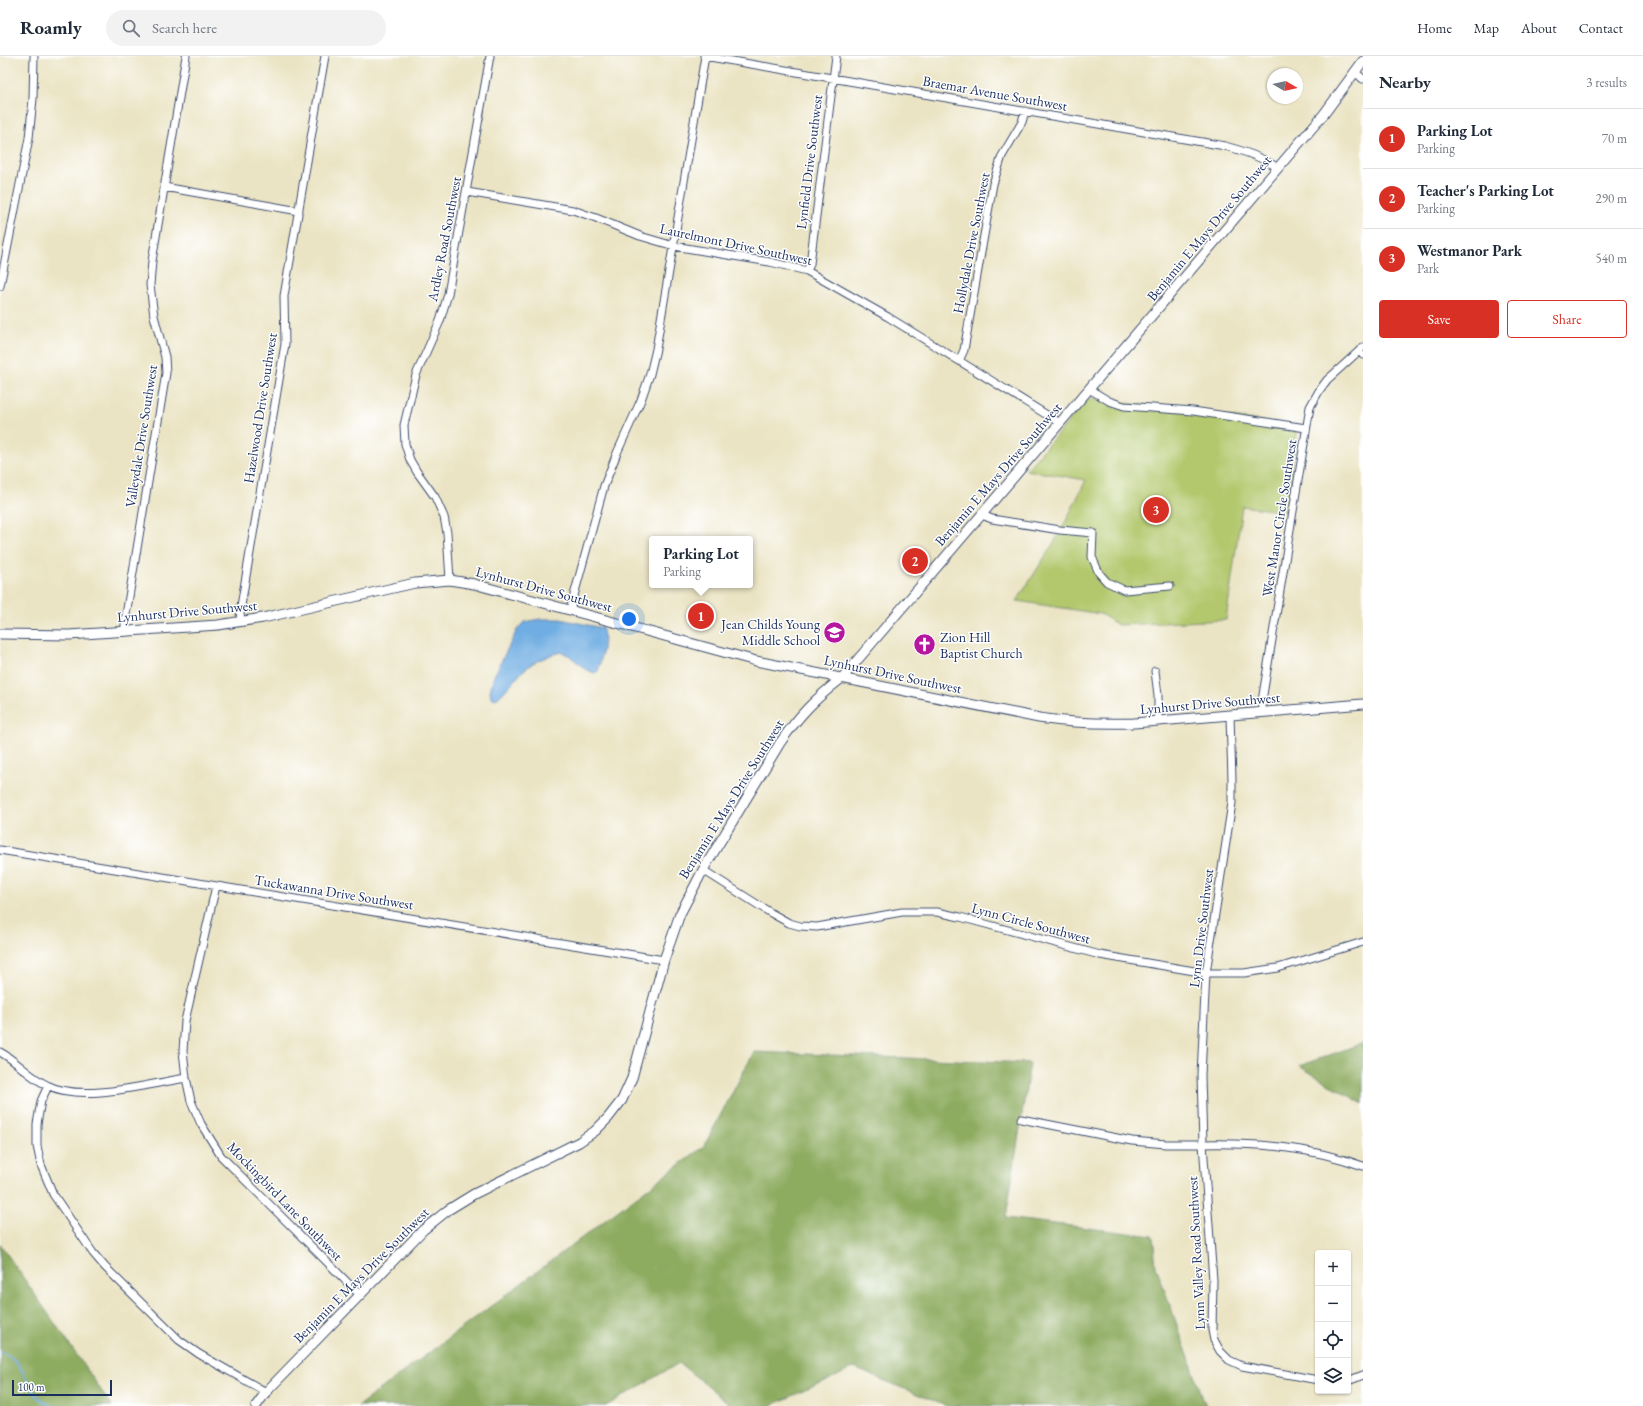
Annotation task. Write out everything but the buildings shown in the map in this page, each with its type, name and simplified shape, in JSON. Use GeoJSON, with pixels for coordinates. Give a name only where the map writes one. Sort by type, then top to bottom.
{"type":"FeatureCollection","features":[{"type":"Feature","properties":{"kind":"street"},"geometry":{"type":"LineString","coordinates":[[0,286],[29,138],[33,99],[34,56]]}},
{"type":"Feature","properties":{"kind":"street","name":"Valleydale Drive Southwest"},"geometry":{"type":"LineString","coordinates":[[125,632],[125,621],[166,373],[165,357],[154,316],[150,285],[152,261],[186,56]]}},
{"type":"Feature","properties":{"kind":"street","name":"Hazelwood Drive Southwest"},"geometry":{"type":"LineString","coordinates":[[241,622],[240,612],[285,344],[284,296],[325,56]]}},
{"type":"Feature","properties":{"kind":"street","name":"Ardley Road Southwest"},"geometry":{"type":"LineString","coordinates":[[450,580],[447,533],[444,517],[435,497],[410,460],[405,444],[404,425],[416,375],[440,321],[448,294],[490,56]]}},
{"type":"Feature","properties":{"kind":"street"},"geometry":{"type":"LineString","coordinates":[[570,610],[604,486],[641,400],[650,374],[656,349],[674,246],[705,56]]}},
{"type":"Feature","properties":{"kind":"street","name":"Braemar Avenue Southwest"},"geometry":{"type":"LineString","coordinates":[[705,56],[1225,146],[1244,151],[1267,161],[1278,168]]}},
{"type":"Feature","properties":{"kind":"street","name":"Lynfield Drive Southwest"},"geometry":{"type":"LineString","coordinates":[[807,271],[810,264],[836,56]]}},
{"type":"Feature","properties":{"kind":"street","name":"Benjamin E Mays Drive Southwest"},"geometry":{"type":"LineString","coordinates":[[256,1406],[266,1392],[423,1230],[448,1210],[474,1194],[579,1142],[595,1131],[608,1118],[622,1100],[632,1078],[664,960],[680,914],[703,870],[793,724],[811,704],[842,678],[1324,114],[1363,61]]}},
{"type":"Feature","properties":{"kind":"street"},"geometry":{"type":"LineString","coordinates":[[1355,72],[1363,79]]}},
{"type":"Feature","properties":{"kind":"street","name":"Hollydale Drive Southwest"},"geometry":{"type":"LineString","coordinates":[[959,361],[964,350],[992,184],[1002,156],[1022,122],[1025,111]]}},
{"type":"Feature","properties":{"kind":"street"},"geometry":{"type":"LineString","coordinates":[[164,187],[299,211]]}},
{"type":"Feature","properties":{"kind":"street","name":"Laurelmont Drive Southwest"},"geometry":{"type":"LineString","coordinates":[[467,192],[573,210],[640,236],[674,246],[770,262],[807,271],[888,317],[1060,423]]}},
{"type":"Feature","properties":{"kind":"street"},"geometry":{"type":"LineString","coordinates":[[1306,428],[1310,407],[1319,391],[1328,380],[1362,351]]}},
{"type":"Feature","properties":{"kind":"street","name":"West Manor Circle Southwest"},"geometry":{"type":"LineString","coordinates":[[1089,389],[1109,401],[1124,406],[1193,411],[1306,428],[1262,702],[1262,713]]}},
{"type":"Feature","properties":{"kind":"street"},"geometry":{"type":"LineString","coordinates":[[982,514],[992,519],[1045,528],[1092,533],[1092,557],[1099,573],[1107,582],[1124,590],[1170,586]]}},
{"type":"Feature","properties":{"kind":"street","name":"Lynhurst Drive Southwest"},"geometry":{"type":"LineString","coordinates":[[0,634],[70,635],[241,622],[415,583],[450,580],[474,584],[756,661],[1039,718],[1071,723],[1102,724],[1158,721],[1363,704]]}},
{"type":"Feature","properties":{"kind":"street"},"geometry":{"type":"LineString","coordinates":[[1155,671],[1158,695],[1158,721]]}},
{"type":"Feature","properties":{"kind":"street","name":"Lynn Drive Southwest"},"geometry":{"type":"LineString","coordinates":[[1204,1144],[1201,1109],[1201,1076],[1206,973],[1232,803],[1230,715]]}},
{"type":"Feature","properties":{"kind":"street","name":"Tuckawanna Drive Southwest"},"geometry":{"type":"LineString","coordinates":[[0,850],[664,960]]}},
{"type":"Feature","properties":{"kind":"street","name":"Lynn Circle Southwest"},"geometry":{"type":"LineString","coordinates":[[703,870],[789,923],[800,926],[817,927],[902,912],[937,912],[1100,955],[1206,973],[1244,974],[1278,968],[1363,942]]}},
{"type":"Feature","properties":{"kind":"street","name":"Mockingbird Lane Southwest"},"geometry":{"type":"LineString","coordinates":[[216,886],[185,1021],[183,1051],[186,1078],[191,1101],[209,1139],[221,1156],[360,1295]]}},
{"type":"Feature","properties":{"kind":"street"},"geometry":{"type":"LineString","coordinates":[[0,1052],[48,1086],[70,1092],[97,1093],[186,1078]]}},
{"type":"Feature","properties":{"kind":"street"},"geometry":{"type":"LineString","coordinates":[[48,1086],[41,1101],[37,1124],[37,1146],[41,1165],[53,1194],[93,1253],[105,1267],[179,1340],[199,1354],[266,1392]]}},
{"type":"Feature","properties":{"kind":"street"},"geometry":{"type":"LineString","coordinates":[[1022,1119],[1132,1141],[1166,1144],[1255,1144],[1298,1149],[1335,1156],[1363,1166]]}},
{"type":"Feature","properties":{"kind":"street","name":"Lynn Valley Road Southwest"},"geometry":{"type":"LineString","coordinates":[[1204,1144],[1213,1280],[1212,1330],[1214,1340],[1220,1351],[1229,1360],[1242,1366],[1315,1379]]}},
{"type":"Feature","properties":{"kind":"street"},"geometry":{"type":"LineString","coordinates":[[1351,1380],[1363,1375]]}},
{"type":"Feature","properties":{"kind":"green space"},"geometry":{"type":"Polygon","coordinates":[[[1089,398],[1298,426],[1286,512],[1242,506],[1226,620],[1118,625],[1101,614],[1017,601],[1060,533],[1086,480],[1026,470],[1089,398]]]}},
{"type":"Feature","properties":{"kind":"green space"},"geometry":{"type":"Polygon","coordinates":[[[1363,1043],[1363,1104],[1299,1066],[1363,1043]]]}},
{"type":"Feature","properties":{"kind":"green space"},"geometry":{"type":"Polygon","coordinates":[[[754,1052],[1030,1063],[1006,1218],[1153,1236],[1156,1266],[1206,1406],[946,1406],[854,1368],[770,1406],[732,1406],[679,1363],[606,1406],[358,1406],[704,1146],[754,1052]]]}},
{"type":"Feature","properties":{"kind":"green space"},"geometry":{"type":"Polygon","coordinates":[[[0,1244],[112,1406],[0,1406],[0,1244]]]}},
{"type":"Feature","properties":{"kind":"water"},"geometry":{"type":"Polygon","coordinates":[[[540,619],[560,619],[602,628],[604,642],[598,671],[594,673],[585,669],[570,656],[562,652],[553,654],[533,663],[524,670],[498,698],[495,699],[491,697],[490,691],[494,676],[517,630],[524,622],[540,619]]]}},
{"type":"Feature","properties":{"kind":"waterway"},"geometry":{"type":"LineString","coordinates":[[0,1352],[14,1360],[19,1365],[36,1395],[52,1406]]}},
{"type":"Feature","properties":{"kind":"place","name":"Westmanor Park"},"geometry":{"type":"Point","coordinates":[1156,510]}},
{"type":"Feature","properties":{"kind":"place","name":"Teacher's Parking Lot"},"geometry":{"type":"Point","coordinates":[915,561]}},
{"type":"Feature","properties":{"kind":"place","name":"Parking Lot"},"geometry":{"type":"Point","coordinates":[701,616]}},
{"type":"Feature","properties":{"kind":"place","name":"Jean Childs Young Middle School"},"geometry":{"type":"Point","coordinates":[835,632]}},
{"type":"Feature","properties":{"kind":"place","name":"Zion Hill Baptist Church"},"geometry":{"type":"Point","coordinates":[925,645]}}]}
